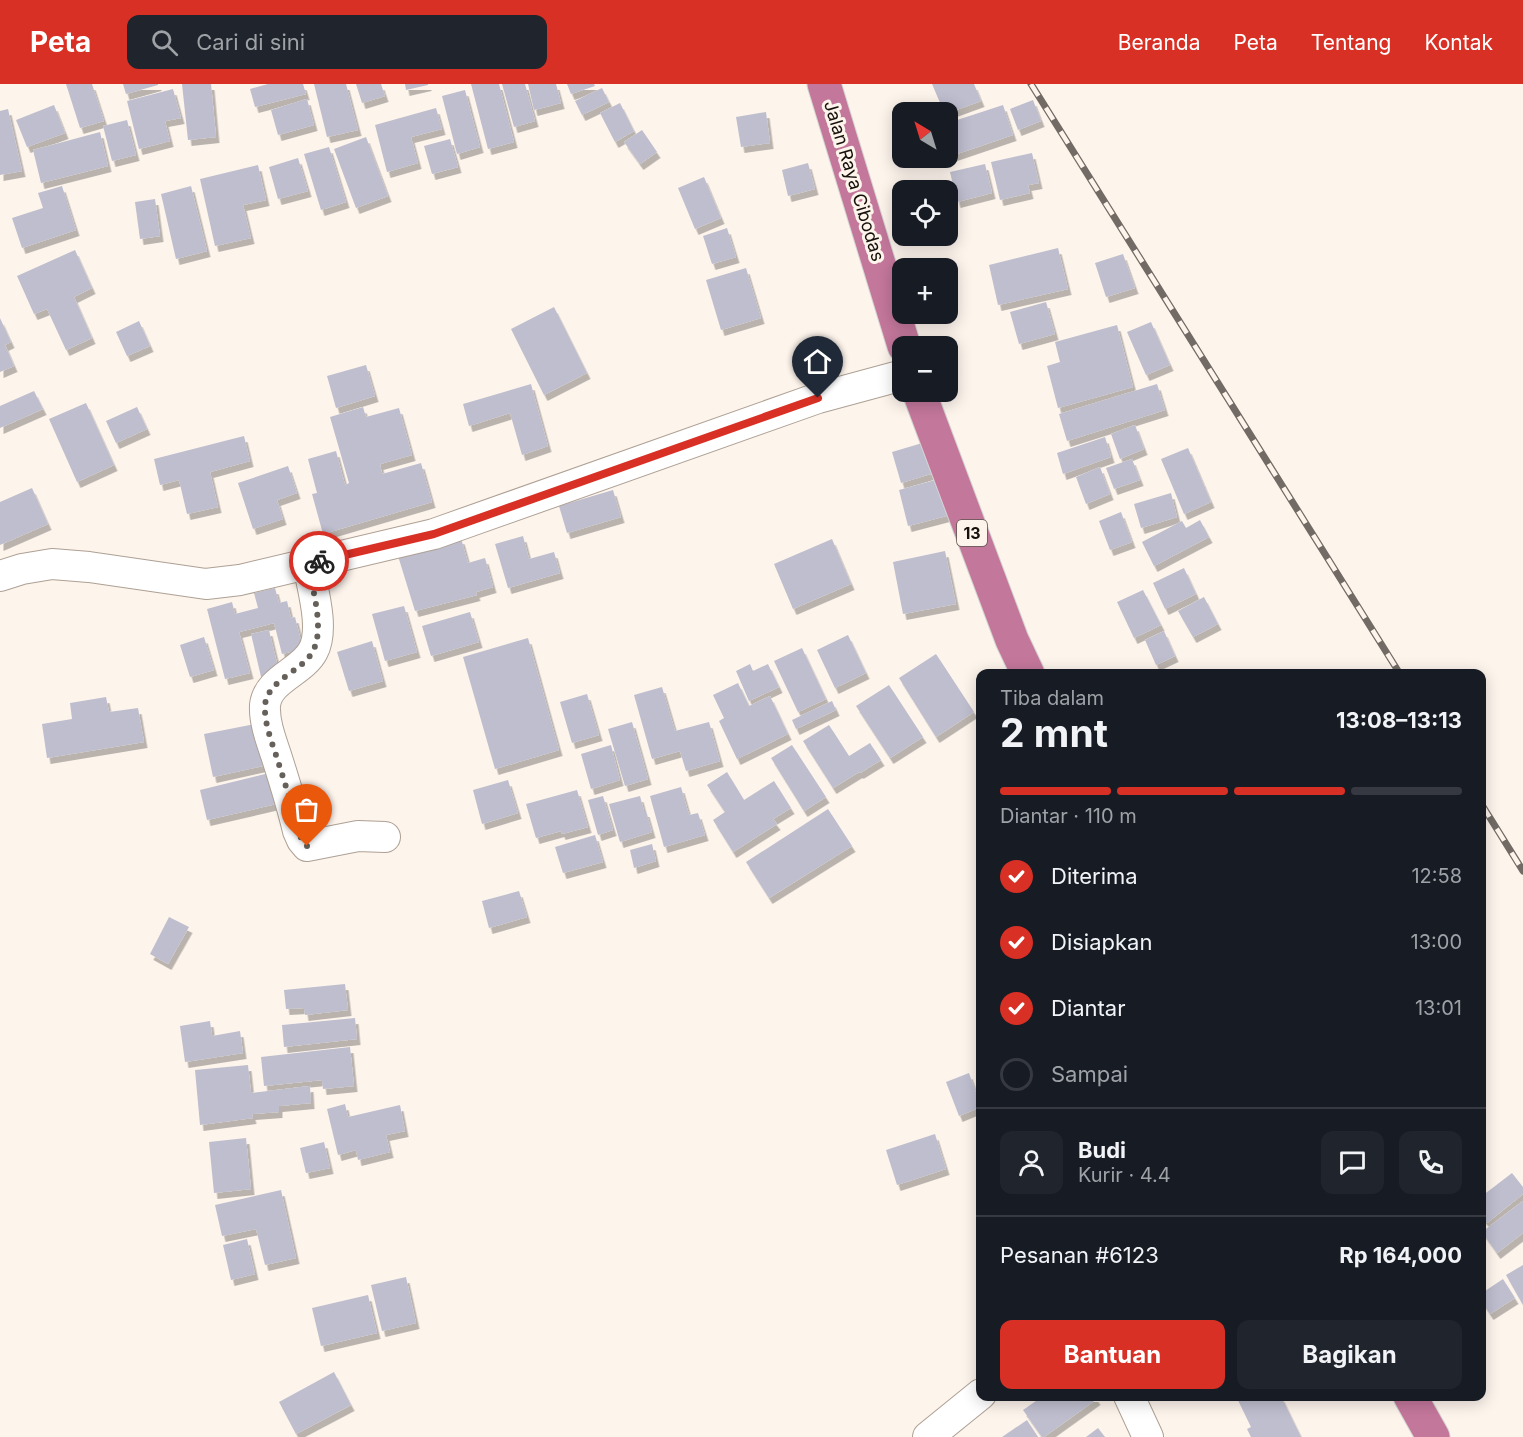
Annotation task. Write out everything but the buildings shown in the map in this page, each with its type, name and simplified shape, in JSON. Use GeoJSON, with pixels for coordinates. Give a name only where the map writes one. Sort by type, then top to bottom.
{"type":"FeatureCollection","features":[{"type":"Feature","properties":{"kind":"highway","name":"Jalan Raya Cibodas"},"geometry":{"type":"LineString","coordinates":[[824,84],[901,336]]}},
{"type":"Feature","properties":{"kind":"highway","name":"13"},"geometry":{"type":"LineString","coordinates":[[924,402],[1012,640],[1026,669]]}},
{"type":"Feature","properties":{"kind":"highway"},"geometry":{"type":"LineString","coordinates":[[1413,1401],[1433,1437]]}},
{"type":"Feature","properties":{"kind":"street"},"geometry":{"type":"LineString","coordinates":[[0,576],[22,568],[52,564],[99,568],[206,584],[240,580],[434,534],[818,398],[892,378]]}},
{"type":"Feature","properties":{"kind":"street"},"geometry":{"type":"LineString","coordinates":[[308,564],[319,625],[316,640],[313,651],[306,659],[272,689],[265,704],[267,727],[298,831],[307,846],[358,836],[385,837]]}},
{"type":"Feature","properties":{"kind":"street"},"geometry":{"type":"LineString","coordinates":[[928,1437],[976,1398]]}},
{"type":"Feature","properties":{"kind":"street"},"geometry":{"type":"LineString","coordinates":[[1131,1401],[1148,1437]]}},
{"type":"Feature","properties":{"kind":"railway"},"geometry":{"type":"LineString","coordinates":[[1031,84],[1397,669]]}},
{"type":"Feature","properties":{"kind":"railway"},"geometry":{"type":"LineString","coordinates":[[1486,811],[1523,871]]}},
{"type":"Feature","properties":{"kind":"way so far"},"geometry":{"type":"LineString","coordinates":[[307,846],[298,831],[267,727],[265,704],[272,689],[313,651],[319,625],[308,564],[319,561]]}},
{"type":"Feature","properties":{"kind":"route"},"geometry":{"type":"LineString","coordinates":[[319,561],[434,534],[818,398]]}}]}
